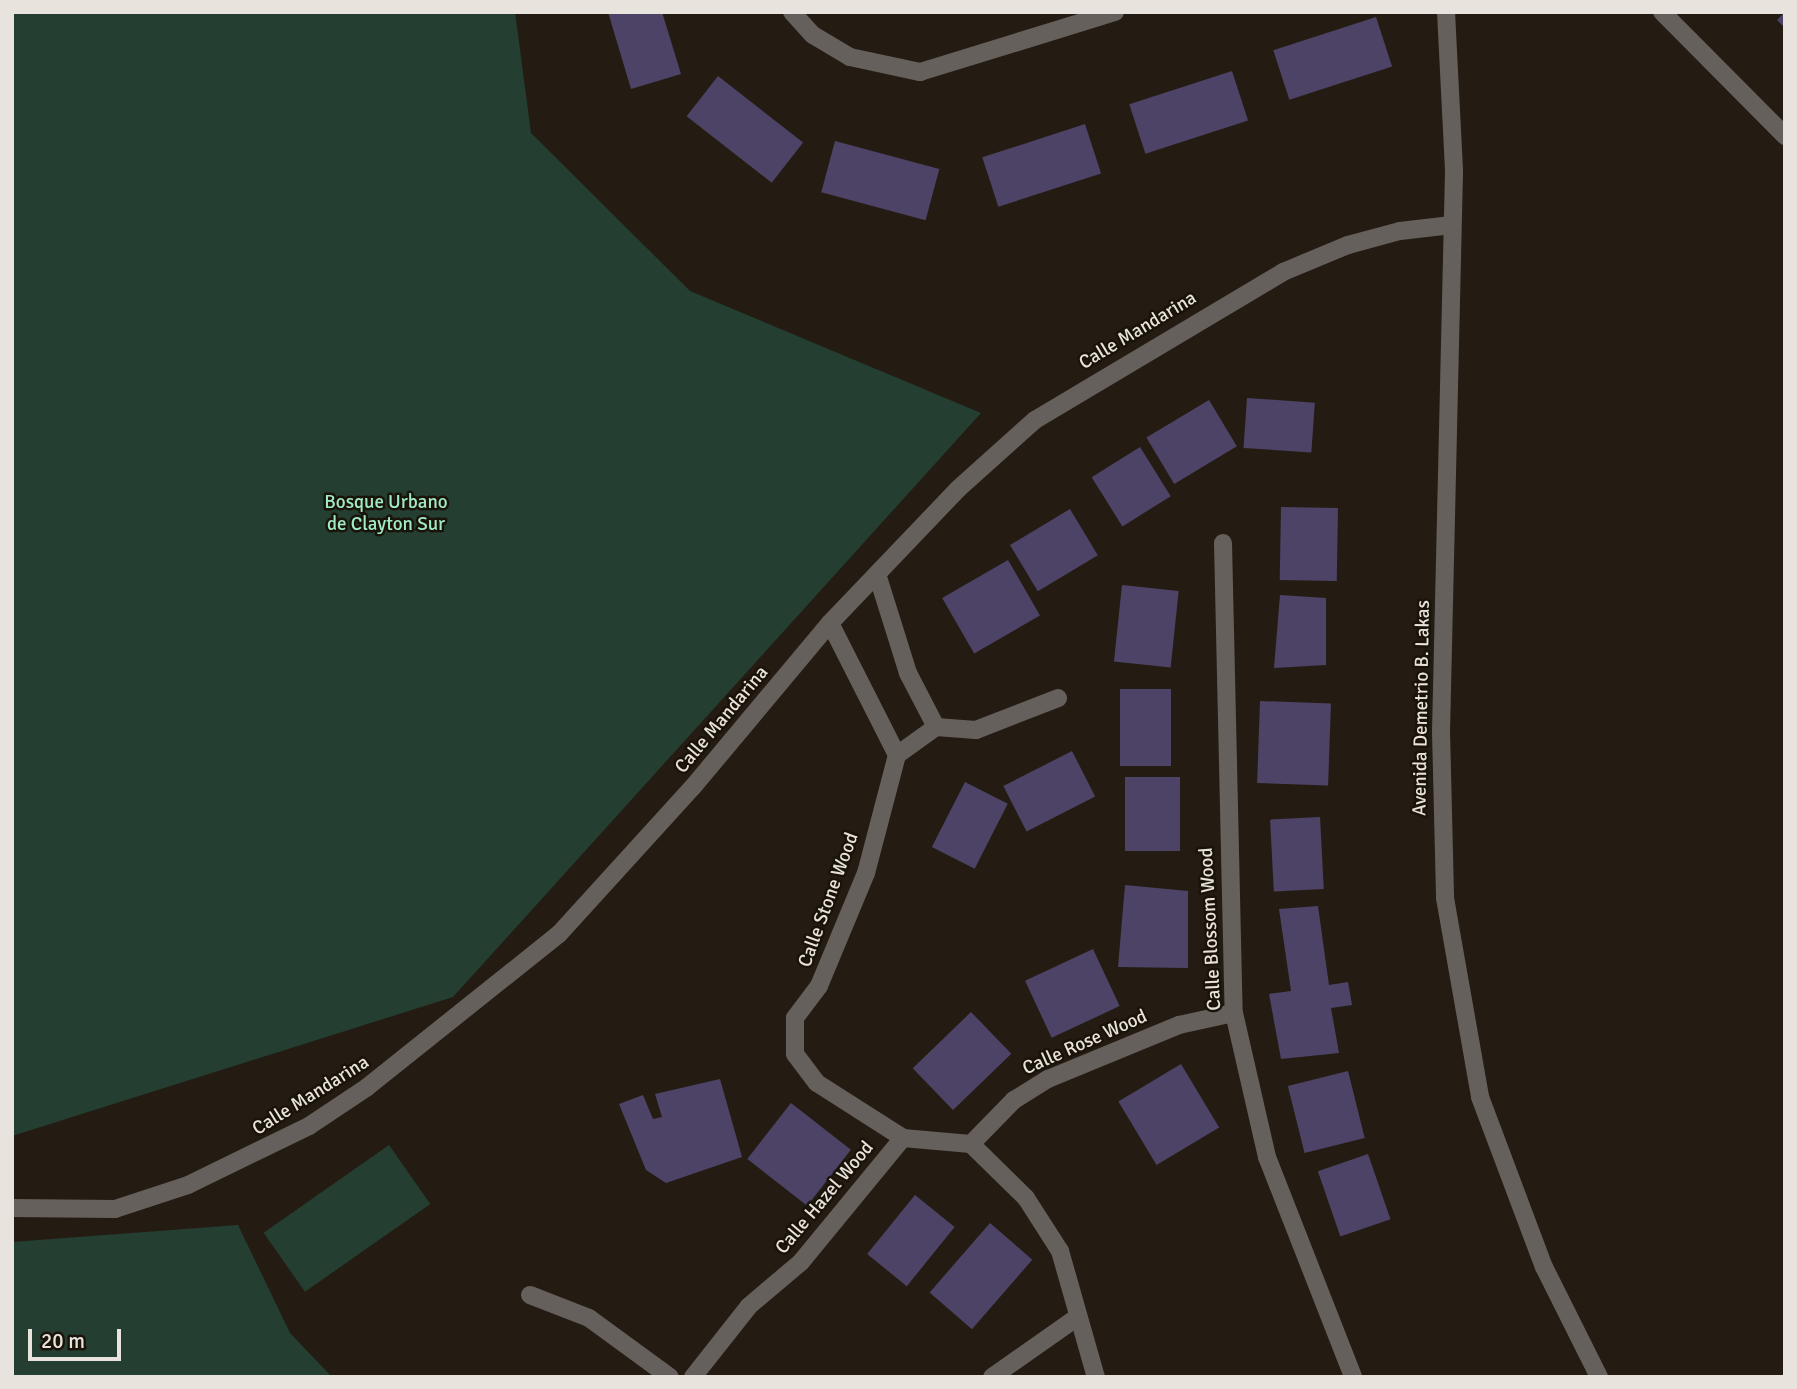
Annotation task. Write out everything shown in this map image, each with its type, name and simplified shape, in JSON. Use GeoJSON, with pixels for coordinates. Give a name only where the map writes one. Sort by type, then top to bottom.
{"type":"FeatureCollection","features":[{"type":"Feature","properties":{"kind":"street"},"geometry":{"type":"LineString","coordinates":[[792,12],[813,35],[850,57],[920,72],[1115,12]]}},
{"type":"Feature","properties":{"kind":"street","name":"Avenida Demetrio B. Lakas"},"geometry":{"type":"LineString","coordinates":[[1446,12],[1452,225],[1441,731],[1445,898],[1480,1097],[1544,1267],[1598,1377]]}},
{"type":"Feature","properties":{"kind":"street"},"geometry":{"type":"LineString","coordinates":[[1662,12],[1785,136]]}},
{"type":"Feature","properties":{"kind":"street","name":"Calle Mandarina"},"geometry":{"type":"LineString","coordinates":[[12,1209],[115,1209],[188,1185],[297,1133],[366,1088],[559,934],[692,788],[831,623],[958,489],[1035,420],[1118,367],[1283,272],[1348,245],[1400,231],[1452,225]]}},
{"type":"Feature","properties":{"kind":"street","name":"Calle Blossom Wood"},"geometry":{"type":"LineString","coordinates":[[1223,543],[1234,1013],[1267,1157],[1353,1377]]}},
{"type":"Feature","properties":{"kind":"street"},"geometry":{"type":"LineString","coordinates":[[877,574],[908,673],[936,727]]}},
{"type":"Feature","properties":{"kind":"street"},"geometry":{"type":"LineString","coordinates":[[831,623],[897,755],[936,727],[976,730],[1058,698]]}},
{"type":"Feature","properties":{"kind":"street","name":"Calle Stone Wood"},"geometry":{"type":"LineString","coordinates":[[897,755],[866,873],[819,986],[795,1018],[795,1054],[817,1083],[903,1138]]}},
{"type":"Feature","properties":{"kind":"street","name":"Calle Rose Wood"},"geometry":{"type":"LineString","coordinates":[[971,1144],[1014,1100],[1048,1079],[1179,1025],[1234,1013]]}},
{"type":"Feature","properties":{"kind":"street"},"geometry":{"type":"LineString","coordinates":[[903,1138],[971,1144],[1027,1198],[1060,1251],[1076,1318],[1096,1377]]}},
{"type":"Feature","properties":{"kind":"street","name":"Calle Hazel Wood"},"geometry":{"type":"LineString","coordinates":[[693,1377],[749,1306],[801,1262],[903,1138]]}},
{"type":"Feature","properties":{"kind":"street"},"geometry":{"type":"LineString","coordinates":[[530,1296],[589,1318],[670,1377]]}},
{"type":"Feature","properties":{"kind":"street"},"geometry":{"type":"LineString","coordinates":[[992,1377],[1076,1318]]}},
{"type":"Feature","properties":{"kind":"green space","name":"Bosque Urbano de Clayton Sur"},"geometry":{"type":"Polygon","coordinates":[[[12,12],[515,12],[531,133],[690,291],[981,413],[453,997],[12,1136],[12,12]]]}},
{"type":"Feature","properties":{"kind":"green space"},"geometry":{"type":"Polygon","coordinates":[[[389,1145],[430,1204],[305,1292],[264,1233],[389,1145]]]}},
{"type":"Feature","properties":{"kind":"green space"},"geometry":{"type":"Polygon","coordinates":[[[238,1225],[290,1333],[332,1377],[12,1377],[12,1242],[238,1225]]]}},
{"type":"Feature","properties":{"kind":"building"},"geometry":{"type":"Polygon","coordinates":[[[608,12],[662,12],[681,74],[631,89],[608,12]]]}},
{"type":"Feature","properties":{"kind":"building"},"geometry":{"type":"Polygon","coordinates":[[[1785,12],[1785,28],[1777,20],[1785,12]]]}},
{"type":"Feature","properties":{"kind":"building"},"geometry":{"type":"Polygon","coordinates":[[[1376,17],[1392,66],[1289,100],[1273,50],[1376,17]]]}},
{"type":"Feature","properties":{"kind":"building"},"geometry":{"type":"Polygon","coordinates":[[[1232,71],[1248,120],[1145,154],[1129,104],[1232,71]]]}},
{"type":"Feature","properties":{"kind":"building"},"geometry":{"type":"Polygon","coordinates":[[[718,76],[803,142],[772,183],[687,116],[718,76]]]}},
{"type":"Feature","properties":{"kind":"building"},"geometry":{"type":"Polygon","coordinates":[[[1085,124],[1101,173],[998,207],[982,157],[1085,124]]]}},
{"type":"Feature","properties":{"kind":"building"},"geometry":{"type":"Polygon","coordinates":[[[835,141],[939,169],[926,220],[821,192],[835,141]]]}},
{"type":"Feature","properties":{"kind":"building"},"geometry":{"type":"Polygon","coordinates":[[[1247,398],[1315,403],[1311,453],[1244,448],[1247,398]]]}},
{"type":"Feature","properties":{"kind":"building"},"geometry":{"type":"Polygon","coordinates":[[[1209,400],[1237,446],[1174,484],[1146,438],[1209,400]]]}},
{"type":"Feature","properties":{"kind":"building"},"geometry":{"type":"Polygon","coordinates":[[[1140,447],[1171,496],[1122,526],[1092,477],[1140,447]]]}},
{"type":"Feature","properties":{"kind":"building"},"geometry":{"type":"Polygon","coordinates":[[[1281,507],[1338,508],[1337,581],[1280,580],[1281,507]]]}},
{"type":"Feature","properties":{"kind":"building"},"geometry":{"type":"Polygon","coordinates":[[[1070,509],[1098,555],[1038,591],[1010,545],[1070,509]]]}},
{"type":"Feature","properties":{"kind":"building"},"geometry":{"type":"Polygon","coordinates":[[[1008,560],[1040,615],[974,653],[942,598],[1008,560]]]}},
{"type":"Feature","properties":{"kind":"building"},"geometry":{"type":"Polygon","coordinates":[[[1122,585],[1179,591],[1171,668],[1114,662],[1122,585]]]}},
{"type":"Feature","properties":{"kind":"building"},"geometry":{"type":"Polygon","coordinates":[[[1280,595],[1326,598],[1326,665],[1274,668],[1280,595]]]}},
{"type":"Feature","properties":{"kind":"building"},"geometry":{"type":"Polygon","coordinates":[[[1120,689],[1171,689],[1171,766],[1120,766],[1120,689]]]}},
{"type":"Feature","properties":{"kind":"building"},"geometry":{"type":"Polygon","coordinates":[[[1260,701],[1331,703],[1328,785],[1257,783],[1260,701]]]}},
{"type":"Feature","properties":{"kind":"building"},"geometry":{"type":"Polygon","coordinates":[[[1072,751],[1095,796],[1027,831],[1003,786],[1072,751]]]}},
{"type":"Feature","properties":{"kind":"building"},"geometry":{"type":"Polygon","coordinates":[[[1125,777],[1180,777],[1180,851],[1125,851],[1125,777]]]}},
{"type":"Feature","properties":{"kind":"building"},"geometry":{"type":"Polygon","coordinates":[[[965,782],[1008,804],[975,869],[932,847],[965,782]]]}},
{"type":"Feature","properties":{"kind":"building"},"geometry":{"type":"Polygon","coordinates":[[[1320,817],[1324,889],[1274,892],[1270,820],[1320,817]]]}},
{"type":"Feature","properties":{"kind":"building"},"geometry":{"type":"Polygon","coordinates":[[[1125,885],[1188,891],[1188,968],[1118,967],[1125,885]]]}},
{"type":"Feature","properties":{"kind":"building"},"geometry":{"type":"Polygon","coordinates":[[[1318,906],[1329,985],[1348,982],[1352,1005],[1331,1008],[1339,1053],[1281,1059],[1269,994],[1291,991],[1279,909],[1318,906]]]}},
{"type":"Feature","properties":{"kind":"building"},"geometry":{"type":"Polygon","coordinates":[[[1093,949],[1120,1006],[1052,1038],[1025,981],[1093,949]]]}},
{"type":"Feature","properties":{"kind":"building"},"geometry":{"type":"Polygon","coordinates":[[[971,1012],[1011,1054],[953,1110],[913,1068],[971,1012]]]}},
{"type":"Feature","properties":{"kind":"building"},"geometry":{"type":"Polygon","coordinates":[[[1181,1064],[1219,1127],[1157,1165],[1118,1102],[1181,1064]]]}},
{"type":"Feature","properties":{"kind":"building"},"geometry":{"type":"Polygon","coordinates":[[[1348,1071],[1365,1138],[1305,1153],[1288,1086],[1348,1071]]]}},
{"type":"Feature","properties":{"kind":"building"},"geometry":{"type":"Polygon","coordinates":[[[720,1079],[742,1157],[666,1183],[646,1170],[619,1104],[643,1095],[653,1119],[662,1117],[655,1094],[720,1079]]]}},
{"type":"Feature","properties":{"kind":"building"},"geometry":{"type":"Polygon","coordinates":[[[791,1103],[851,1150],[807,1206],[747,1159],[791,1103]]]}},
{"type":"Feature","properties":{"kind":"building"},"geometry":{"type":"Polygon","coordinates":[[[1368,1154],[1390,1219],[1340,1236],[1318,1171],[1368,1154]]]}},
{"type":"Feature","properties":{"kind":"building"},"geometry":{"type":"Polygon","coordinates":[[[915,1195],[955,1227],[907,1286],[867,1254],[915,1195]]]}},
{"type":"Feature","properties":{"kind":"building"},"geometry":{"type":"Polygon","coordinates":[[[990,1223],[1032,1260],[972,1329],[930,1292],[990,1223]]]}}]}
